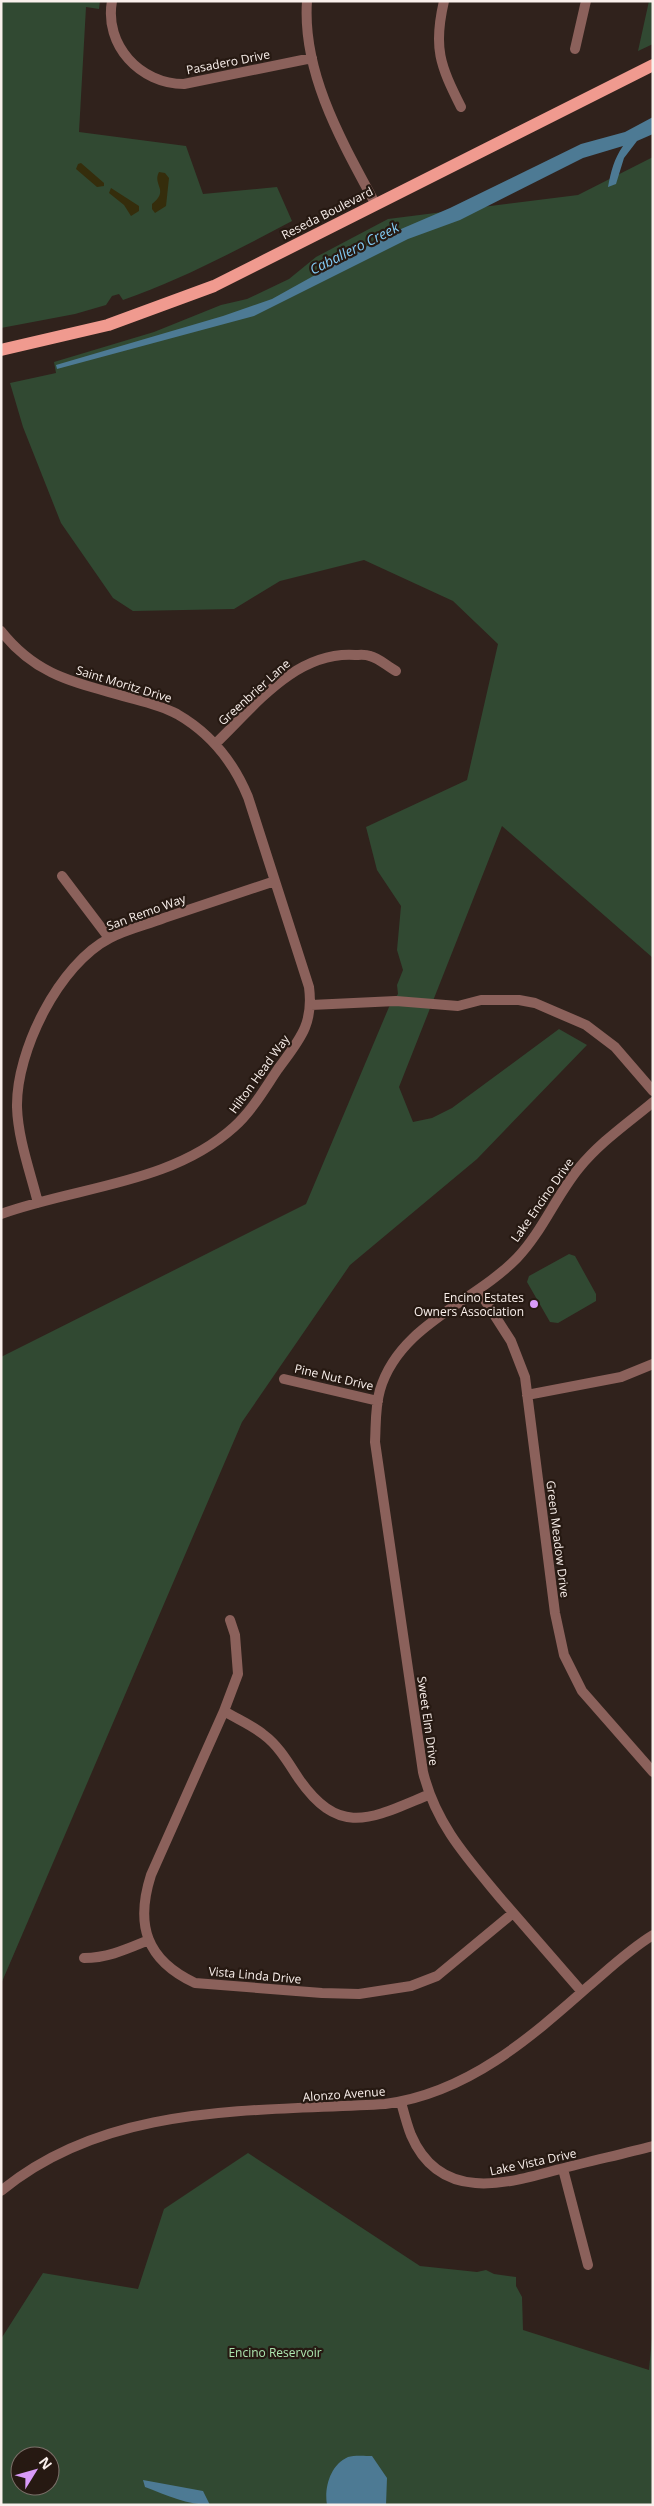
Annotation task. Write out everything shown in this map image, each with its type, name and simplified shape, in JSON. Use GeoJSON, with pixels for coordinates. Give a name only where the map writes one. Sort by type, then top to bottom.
{"type":"FeatureCollection","features":[{"type":"Feature","properties":{"kind":"main road","name":"Reseda Boulevard"},"geometry":{"type":"LineString","coordinates":[[1,350],[108,325],[214,286],[375,203],[653,66]]}},
{"type":"Feature","properties":{"kind":"street","name":"Pasadero Drive"},"geometry":{"type":"LineString","coordinates":[[112,1],[110,12],[113,31],[120,48],[135,66],[152,77],[168,84],[184,84],[312,58]]}},
{"type":"Feature","properties":{"kind":"street"},"geometry":{"type":"LineString","coordinates":[[306,1],[306,18],[312,58],[334,122],[375,203]]}},
{"type":"Feature","properties":{"kind":"street"},"geometry":{"type":"LineString","coordinates":[[444,1],[438,32],[441,62],[461,107]]}},
{"type":"Feature","properties":{"kind":"street"},"geometry":{"type":"LineString","coordinates":[[575,49],[586,1]]}},
{"type":"Feature","properties":{"kind":"street","name":"Saint Moritz Drive"},"geometry":{"type":"LineString","coordinates":[[1,631],[27,658],[45,671],[65,679],[161,707],[197,727],[215,744],[240,779],[275,881]]}},
{"type":"Feature","properties":{"kind":"street","name":"Greenbrier Lane"},"geometry":{"type":"LineString","coordinates":[[215,744],[280,682],[298,668],[323,657],[345,654],[370,656],[396,671]]}},
{"type":"Feature","properties":{"kind":"street"},"geometry":{"type":"LineString","coordinates":[[62,876],[109,938]]}},
{"type":"Feature","properties":{"kind":"street","name":"San Remo Way"},"geometry":{"type":"LineString","coordinates":[[38,1203],[19,1127],[18,1089],[23,1065],[43,1016],[69,971],[109,938],[275,881]]}},
{"type":"Feature","properties":{"kind":"street","name":"Hilton Head Way"},"geometry":{"type":"LineString","coordinates":[[1,1214],[166,1168],[193,1156],[236,1126],[304,1033],[311,1005],[309,987],[275,881]]}},
{"type":"Feature","properties":{"kind":"street"},"geometry":{"type":"LineString","coordinates":[[311,1005],[396,1001],[458,1006],[480,1000],[519,1000],[552,1009],[586,1025],[616,1047],[653,1091]]}},
{"type":"Feature","properties":{"kind":"street","name":"Lake Encino Drive"},"geometry":{"type":"LineString","coordinates":[[378,1401],[389,1370],[412,1338],[442,1313],[479,1291],[524,1250],[562,1191],[598,1147],[653,1102]]}},
{"type":"Feature","properties":{"kind":"street","name":"Green Meadow Drive"},"geometry":{"type":"LineString","coordinates":[[479,1291],[511,1341],[525,1377],[555,1614],[564,1655],[582,1691],[653,1772]]}},
{"type":"Feature","properties":{"kind":"street"},"geometry":{"type":"LineString","coordinates":[[527,1394],[621,1377],[653,1364]]}},
{"type":"Feature","properties":{"kind":"street","name":"Pine Nut Drive"},"geometry":{"type":"LineString","coordinates":[[284,1379],[378,1401]]}},
{"type":"Feature","properties":{"kind":"street","name":"Sweet Elm Drive"},"geometry":{"type":"LineString","coordinates":[[378,1401],[376,1442],[423,1772],[428,1795],[444,1828],[513,1913],[582,1992]]}},
{"type":"Feature","properties":{"kind":"street","name":"Vista Linda Drive"},"geometry":{"type":"LineString","coordinates":[[230,1620],[235,1635],[238,1674],[224,1712],[151,1875],[144,1899],[142,1917],[149,1940],[162,1962],[178,1974],[195,1983],[359,1994],[411,1986],[436,1976],[513,1913]]}},
{"type":"Feature","properties":{"kind":"street"},"geometry":{"type":"LineString","coordinates":[[224,1712],[264,1734],[279,1750],[308,1792],[330,1813],[347,1819],[365,1818],[428,1795]]}},
{"type":"Feature","properties":{"kind":"street","name":"Alonzo Avenue"},"geometry":{"type":"LineString","coordinates":[[1,2191],[25,2171],[61,2152],[100,2136],[138,2125],[182,2116],[401,2102],[447,2087],[483,2070],[520,2045],[632,1949],[653,1935]]}},
{"type":"Feature","properties":{"kind":"street"},"geometry":{"type":"LineString","coordinates":[[84,1958],[98,1958],[149,1940]]}},
{"type":"Feature","properties":{"kind":"street","name":"Lake Vista Drive"},"geometry":{"type":"LineString","coordinates":[[401,2102],[418,2148],[439,2170],[459,2180],[476,2185],[495,2185],[653,2146]]}},
{"type":"Feature","properties":{"kind":"street"},"geometry":{"type":"LineString","coordinates":[[563,2169],[588,2266]]}},
{"type":"Feature","properties":{"kind":"green space"},"geometry":{"type":"Polygon","coordinates":[[[1,1],[100,1],[99,9],[86,7],[79,132],[186,146],[203,194],[277,187],[292,221],[230,253],[145,292],[123,300],[119,294],[112,296],[106,305],[75,314],[1,328],[1,1]]]}},
{"type":"Feature","properties":{"kind":"green space"},"geometry":{"type":"Polygon","coordinates":[[[649,1],[653,1],[653,44],[638,51],[649,1]]]}},
{"type":"Feature","properties":{"kind":"green space"},"geometry":{"type":"Polygon","coordinates":[[[653,157],[653,958],[502,826],[399,1087],[413,1122],[432,1118],[452,1108],[559,1029],[587,1045],[477,1159],[350,1265],[242,1422],[1,1984],[1,1357],[306,1204],[389,1007],[398,994],[397,985],[403,970],[397,950],[401,906],[377,870],[366,827],[467,780],[498,644],[453,601],[364,560],[280,581],[234,609],[133,611],[113,598],[61,523],[23,427],[10,383],[56,373],[54,362],[154,332],[221,305],[247,299],[289,279],[316,257],[388,219],[578,195],[653,157]]]}},
{"type":"Feature","properties":{"kind":"green space"},"geometry":{"type":"Polygon","coordinates":[[[569,1254],[575,1256],[596,1294],[596,1301],[558,1323],[550,1322],[527,1282],[529,1276],[569,1254]]]}},
{"type":"Feature","properties":{"kind":"green space","name":"Encino Reservoir"},"geometry":{"type":"Polygon","coordinates":[[[248,2153],[420,2266],[477,2272],[486,2270],[494,2274],[516,2277],[516,2286],[522,2297],[523,2330],[649,2370],[653,2327],[653,2505],[1,2505],[1,2339],[43,2273],[138,2289],[164,2209],[248,2153]]]}},
{"type":"Feature","properties":{"kind":"sand"},"geometry":{"type":"Polygon","coordinates":[[[81,163],[104,183],[104,186],[97,187],[76,169],[78,164],[81,163]]]}},
{"type":"Feature","properties":{"kind":"sand"},"geometry":{"type":"Polygon","coordinates":[[[159,172],[165,173],[169,178],[166,206],[155,213],[152,209],[152,204],[160,195],[157,181],[159,172]]]}},
{"type":"Feature","properties":{"kind":"sand"},"geometry":{"type":"Polygon","coordinates":[[[111,188],[139,206],[139,211],[131,216],[124,205],[109,193],[111,188]]]}},
{"type":"Feature","properties":{"kind":"water"},"geometry":{"type":"Polygon","coordinates":[[[653,117],[653,134],[637,141],[624,158],[616,184],[608,187],[613,165],[623,146],[583,158],[460,220],[408,239],[254,316],[57,369],[56,365],[223,316],[272,299],[387,235],[450,208],[581,144],[625,132],[653,117]]]}},
{"type":"Feature","properties":{"kind":"water"},"geometry":{"type":"Polygon","coordinates":[[[372,2456],[387,2478],[386,2505],[327,2505],[326,2491],[337,2465],[348,2457],[372,2456]]]}},
{"type":"Feature","properties":{"kind":"water"},"geometry":{"type":"Polygon","coordinates":[[[143,2480],[203,2491],[210,2505],[202,2505],[169,2496],[145,2487],[143,2480]]]}},
{"type":"Feature","properties":{"kind":"place","name":"Encino Estates Owners Association"},"geometry":{"type":"Point","coordinates":[534,1304]}},
{"type":"Feature","properties":{"kind":"water label","name":"Caballero Creek"},"geometry":{"type":"Point","coordinates":[354,248]}}]}
